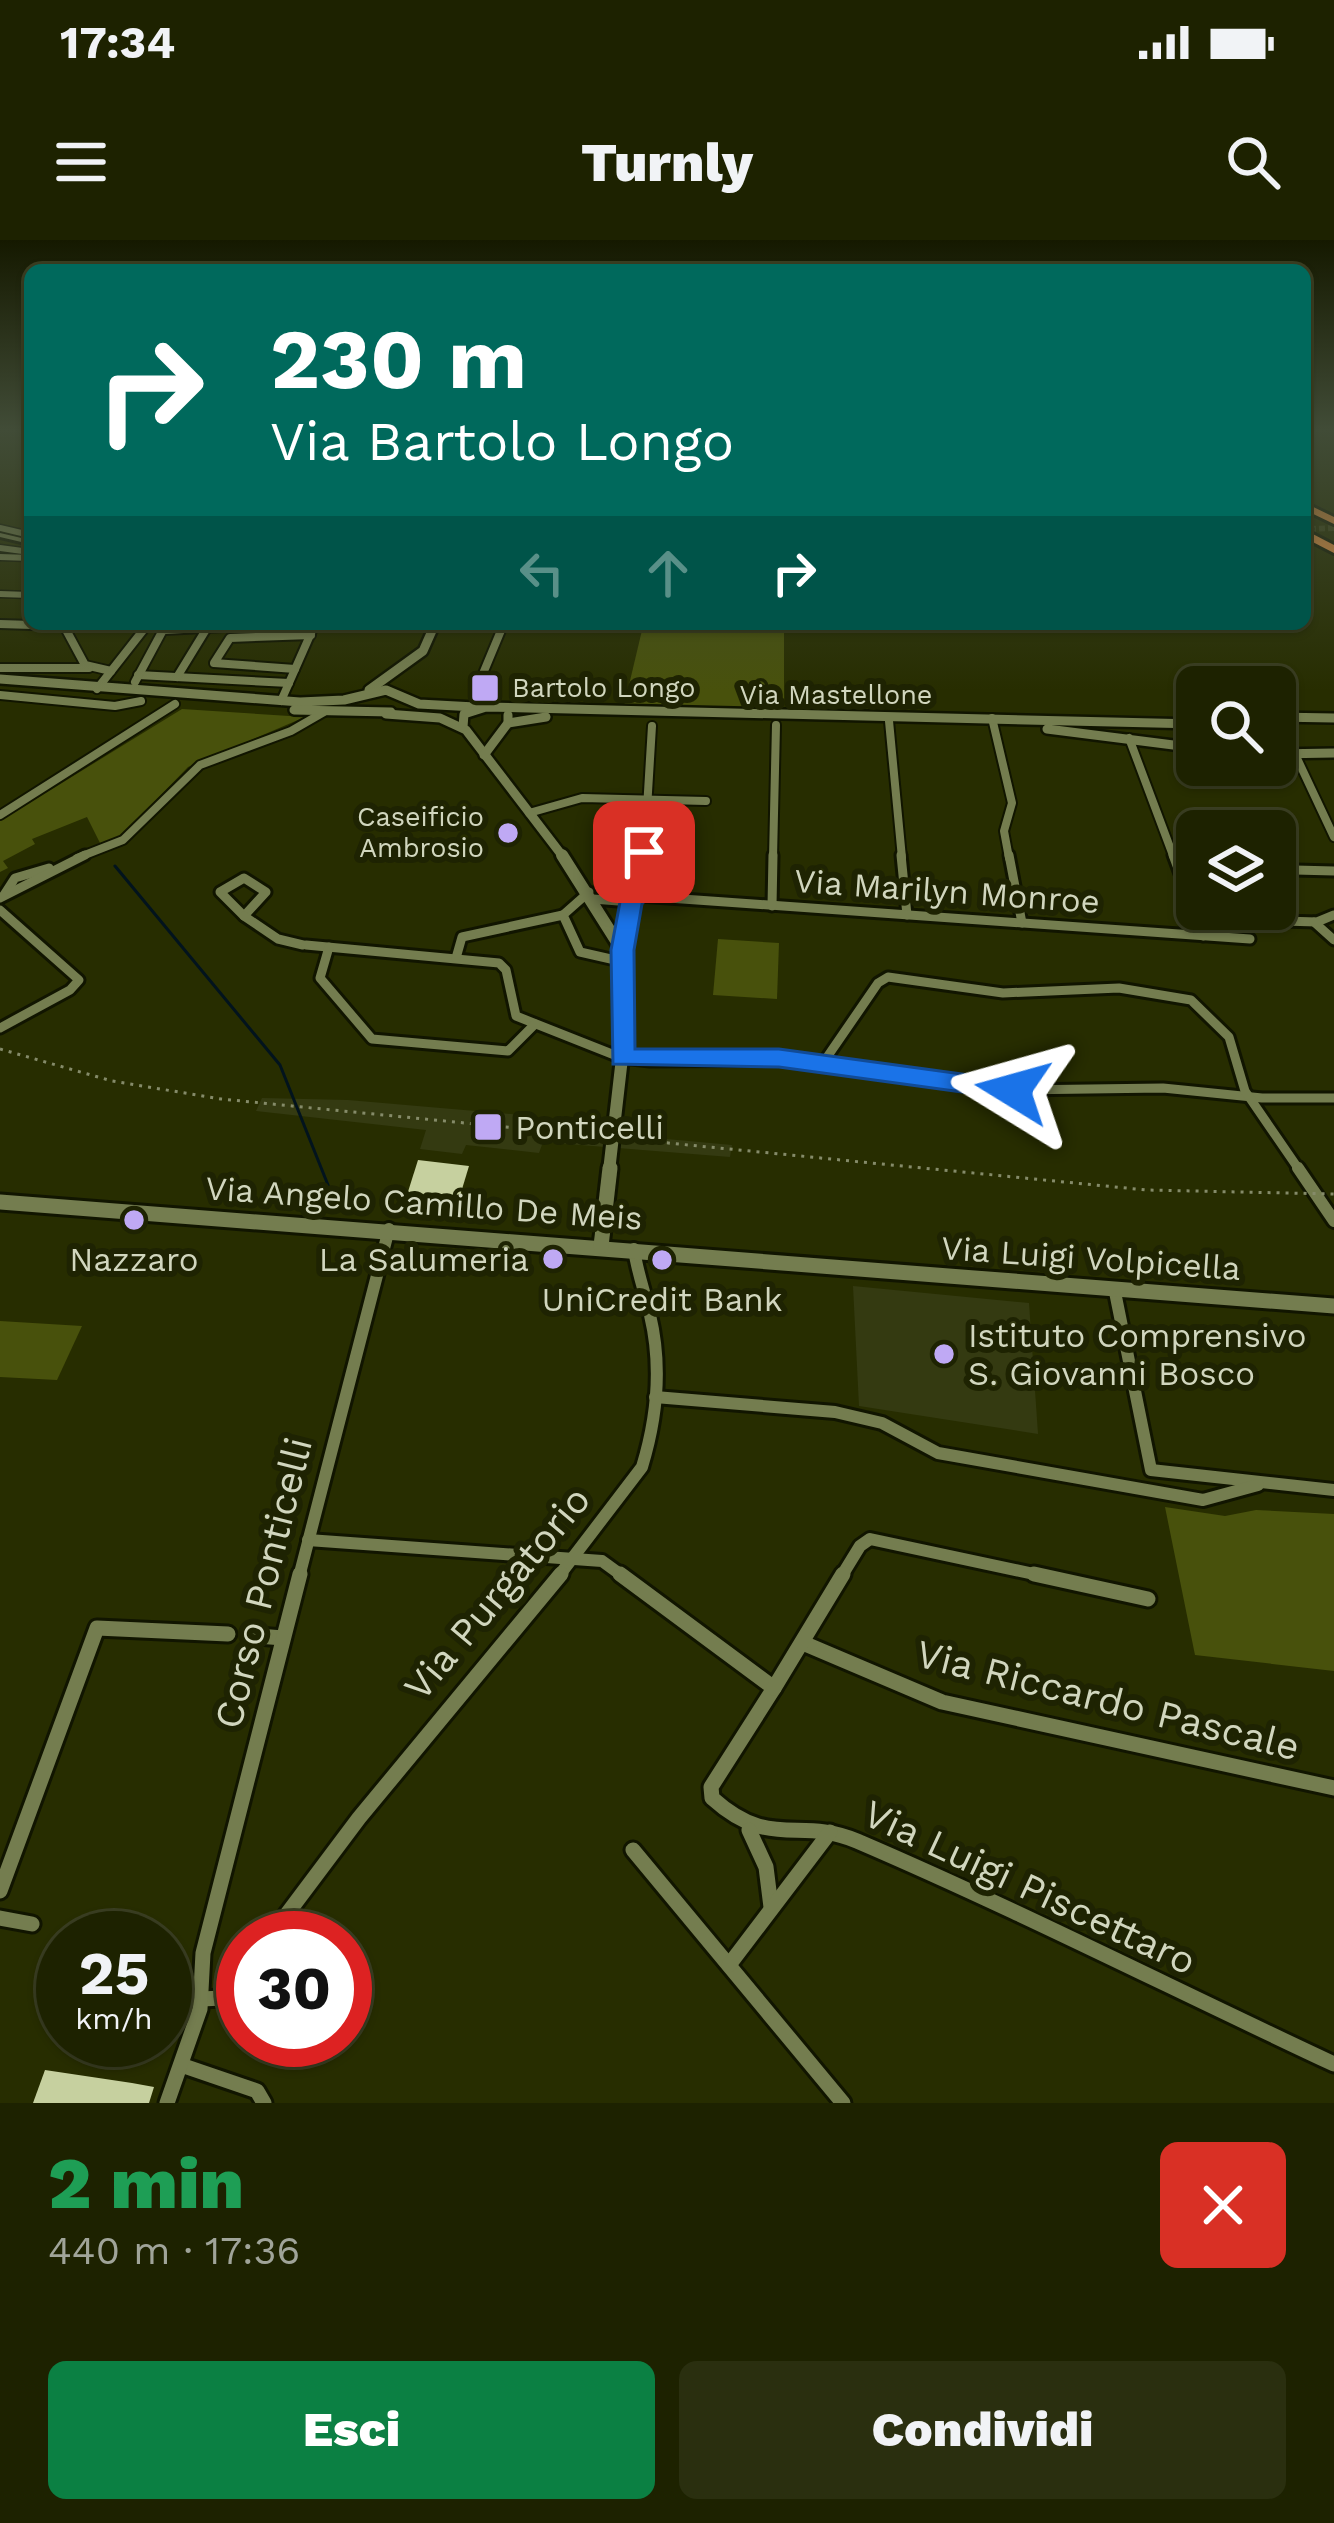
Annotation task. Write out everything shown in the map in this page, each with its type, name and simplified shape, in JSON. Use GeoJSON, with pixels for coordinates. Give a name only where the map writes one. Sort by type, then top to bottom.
{"type":"FeatureCollection","features":[{"type":"Feature","properties":{"kind":"highway"},"geometry":{"type":"LineString","coordinates":[[1311,528],[1334,550]]}},
{"type":"Feature","properties":{"kind":"street"},"geometry":{"type":"LineString","coordinates":[[66,630],[89,668]]}},
{"type":"Feature","properties":{"kind":"street"},"geometry":{"type":"LineString","coordinates":[[0,687],[94,693],[143,630]]}},
{"type":"Feature","properties":{"kind":"street"},"geometry":{"type":"LineString","coordinates":[[184,630],[160,632],[136,679],[289,683]]}},
{"type":"Feature","properties":{"kind":"street"},"geometry":{"type":"LineString","coordinates":[[177,677],[206,630]]}},
{"type":"Feature","properties":{"kind":"street"},"geometry":{"type":"LineString","coordinates":[[281,701],[312,630]]}},
{"type":"Feature","properties":{"kind":"street"},"geometry":{"type":"LineString","coordinates":[[370,714],[357,708],[362,696],[423,651],[432,630]]}},
{"type":"Feature","properties":{"kind":"street"},"geometry":{"type":"LineString","coordinates":[[482,676],[501,630]]}},
{"type":"Feature","properties":{"kind":"street"},"geometry":{"type":"LineString","coordinates":[[295,669],[214,663],[230,638],[310,634]]}},
{"type":"Feature","properties":{"kind":"street"},"geometry":{"type":"LineString","coordinates":[[386,714],[401,707],[396,680],[404,666]]}},
{"type":"Feature","properties":{"kind":"street"},"geometry":{"type":"LineString","coordinates":[[0,668],[111,671]]}},
{"type":"Feature","properties":{"kind":"street"},"geometry":{"type":"LineString","coordinates":[[0,687],[115,706],[141,701]]}},
{"type":"Feature","properties":{"kind":"street","name":"Via Mastellone"},"geometry":{"type":"LineString","coordinates":[[94,693],[281,701],[362,696],[378,690],[419,704],[993,722],[1176,745]]}},
{"type":"Feature","properties":{"kind":"street","name":"Via Mastellone"},"geometry":{"type":"LineString","coordinates":[[94,693],[175,704],[440,718],[480,733],[529,717],[776,725],[889,721],[1176,725]]}},
{"type":"Feature","properties":{"kind":"street"},"geometry":{"type":"LineString","coordinates":[[0,815],[184,696]]}},
{"type":"Feature","properties":{"kind":"street"},"geometry":{"type":"LineString","coordinates":[[484,755],[504,726],[505,711],[486,707],[460,717],[463,728],[591,896],[623,956]]}},
{"type":"Feature","properties":{"kind":"street"},"geometry":{"type":"LineString","coordinates":[[2,897],[54,868],[123,840],[200,766],[300,727],[324,712]]}},
{"type":"Feature","properties":{"kind":"street"},"geometry":{"type":"LineString","coordinates":[[1296,717],[1334,718]]}},
{"type":"Feature","properties":{"kind":"street"},"geometry":{"type":"LineString","coordinates":[[889,721],[907,915]]}},
{"type":"Feature","properties":{"kind":"street"},"geometry":{"type":"LineString","coordinates":[[993,722],[1012,803],[1004,831],[1022,923]]}},
{"type":"Feature","properties":{"kind":"street"},"geometry":{"type":"LineString","coordinates":[[772,906],[776,725]]}},
{"type":"Feature","properties":{"kind":"street"},"geometry":{"type":"LineString","coordinates":[[601,1246],[622,1058],[623,956],[636,899],[652,726]]}},
{"type":"Feature","properties":{"kind":"street"},"geometry":{"type":"LineString","coordinates":[[1129,738],[1203,936]]}},
{"type":"Feature","properties":{"kind":"street"},"geometry":{"type":"LineString","coordinates":[[1296,754],[1334,753]]}},
{"type":"Feature","properties":{"kind":"street"},"geometry":{"type":"LineString","coordinates":[[1296,756],[1334,837]]}},
{"type":"Feature","properties":{"kind":"street"},"geometry":{"type":"LineString","coordinates":[[529,814],[582,798],[706,801]]}},
{"type":"Feature","properties":{"kind":"street"},"geometry":{"type":"LineString","coordinates":[[1296,870],[1334,871]]}},
{"type":"Feature","properties":{"kind":"street"},"geometry":{"type":"LineString","coordinates":[[244,916],[266,892],[244,878],[220,890],[244,916],[267,936],[304,945],[503,966],[513,1013],[622,1058],[823,1063],[998,1089],[1174,1089],[1250,1097],[1334,1098]]}},
{"type":"Feature","properties":{"kind":"street"},"geometry":{"type":"LineString","coordinates":[[456,958],[462,937],[563,915],[591,896]]}},
{"type":"Feature","properties":{"kind":"street","name":"Via Marilyn Monroe"},"geometry":{"type":"LineString","coordinates":[[591,896],[1250,939]]}},
{"type":"Feature","properties":{"kind":"street"},"geometry":{"type":"LineString","coordinates":[[0,910],[79,980],[0,1028]]}},
{"type":"Feature","properties":{"kind":"street"},"geometry":{"type":"LineString","coordinates":[[563,915],[582,955],[623,956]]}},
{"type":"Feature","properties":{"kind":"street"},"geometry":{"type":"LineString","coordinates":[[1296,921],[1315,922],[1334,915]]}},
{"type":"Feature","properties":{"kind":"street"},"geometry":{"type":"LineString","coordinates":[[1315,922],[1334,940]]}},
{"type":"Feature","properties":{"kind":"street"},"geometry":{"type":"LineString","coordinates":[[329,947],[319,976],[372,1039],[508,1051],[535,1024]]}},
{"type":"Feature","properties":{"kind":"street"},"geometry":{"type":"LineString","coordinates":[[823,1063],[868,995],[888,977],[1003,993],[1131,989],[1186,998],[1229,1036],[1250,1097],[1334,1221]]}},
{"type":"Feature","properties":{"kind":"street","name":"Via Angelo Camillo De Meis"},"geometry":{"type":"LineString","coordinates":[[0,1202],[844,1268]]}},
{"type":"Feature","properties":{"kind":"street","name":"Corso Ponticelli"},"geometry":{"type":"LineString","coordinates":[[192,2030],[202,1999],[203,1954],[389,1229]]}},
{"type":"Feature","properties":{"kind":"street","name":"Via Purgatorio"},"geometry":{"type":"LineString","coordinates":[[289,1911],[404,1760],[642,1467],[655,1397],[652,1327],[637,1282],[634,1249]]}},
{"type":"Feature","properties":{"kind":"street","name":"Via Luigi Volpicella"},"geometry":{"type":"LineString","coordinates":[[844,1268],[1334,1306]]}},
{"type":"Feature","properties":{"kind":"street"},"geometry":{"type":"LineString","coordinates":[[1114,1292],[1151,1470],[1334,1490]]}},
{"type":"Feature","properties":{"kind":"street"},"geometry":{"type":"LineString","coordinates":[[655,1397],[835,1412],[882,1423],[938,1453],[1187,1498],[1217,1499],[1258,1484]]}},
{"type":"Feature","properties":{"kind":"street"},"geometry":{"type":"LineString","coordinates":[[771,1911],[766,1867],[749,1830],[737,1824],[710,1792],[860,1546],[870,1539],[1148,1599]]}},
{"type":"Feature","properties":{"kind":"street"},"geometry":{"type":"LineString","coordinates":[[308,1540],[572,1555],[616,1568],[774,1688]]}},
{"type":"Feature","properties":{"kind":"street"},"geometry":{"type":"LineString","coordinates":[[0,1891],[97,1628],[228,1634]]}},
{"type":"Feature","properties":{"kind":"street"},"geometry":{"type":"LineString","coordinates":[[258,1636],[283,1638]]}},
{"type":"Feature","properties":{"kind":"street","name":"Via Riccardo Pascale"},"geometry":{"type":"LineString","coordinates":[[803,1643],[941,1702],[1334,1788]]}},
{"type":"Feature","properties":{"kind":"street","name":"Via Luigi Piscettaro"},"geometry":{"type":"LineString","coordinates":[[749,1830],[830,1832],[1334,2064]]}},
{"type":"Feature","properties":{"kind":"street"},"geometry":{"type":"LineString","coordinates":[[729,1965],[830,1832]]}},
{"type":"Feature","properties":{"kind":"street"},"geometry":{"type":"LineString","coordinates":[[633,1850],[843,2103]]}},
{"type":"Feature","properties":{"kind":"street"},"geometry":{"type":"LineString","coordinates":[[0,1918],[32,1924]]}},
{"type":"Feature","properties":{"kind":"street"},"geometry":{"type":"LineString","coordinates":[[202,1999],[216,1998]]}},
{"type":"Feature","properties":{"kind":"street","name":"Corso Ponticelli"},"geometry":{"type":"LineString","coordinates":[[167,2103],[180,2067]]}},
{"type":"Feature","properties":{"kind":"street"},"geometry":{"type":"LineString","coordinates":[[187,2067],[257,2091],[264,2103]]}},
{"type":"Feature","properties":{"kind":"shaded area"},"geometry":{"type":"Polygon","coordinates":[[[642,630],[784,632],[784,713],[624,706],[642,630]]]}},
{"type":"Feature","properties":{"kind":"shaded area"},"geometry":{"type":"Polygon","coordinates":[[[182,709],[305,717],[188,767],[119,838],[101,845],[87,817],[32,839],[35,844],[3,861],[8,868],[0,872],[0,821],[182,709]]]}},
{"type":"Feature","properties":{"kind":"shaded area"},"geometry":{"type":"Polygon","coordinates":[[[718,939],[779,943],[777,999],[713,995],[718,939]]]}},
{"type":"Feature","properties":{"kind":"shaded area"},"geometry":{"type":"Polygon","coordinates":[[[262,1098],[523,1115],[623,1135],[732,1145],[730,1157],[543,1142],[539,1153],[466,1145],[462,1154],[420,1149],[426,1130],[256,1111],[262,1098]]]}},
{"type":"Feature","properties":{"kind":"shaded area","name":"Istituto Comprensivo S. Giovanni Bosco"},"geometry":{"type":"Polygon","coordinates":[[[853,1286],[1029,1303],[1038,1434],[859,1406],[853,1286]]]}},
{"type":"Feature","properties":{"kind":"shaded area"},"geometry":{"type":"Polygon","coordinates":[[[0,1321],[82,1326],[57,1380],[0,1377],[0,1321]]]}},
{"type":"Feature","properties":{"kind":"shaded area"},"geometry":{"type":"Polygon","coordinates":[[[1165,1507],[1225,1516],[1256,1510],[1334,1514],[1334,1671],[1195,1655],[1165,1507]]]}},
{"type":"Feature","properties":{"kind":"building"},"geometry":{"type":"Polygon","coordinates":[[[418,1160],[469,1166],[453,1219],[401,1214],[418,1160]]]}},
{"type":"Feature","properties":{"kind":"building"},"geometry":{"type":"Polygon","coordinates":[[[45,2070],[154,2087],[149,2103],[33,2103],[45,2070]]]}},
{"type":"Feature","properties":{"kind":"waterway"},"geometry":{"type":"LineString","coordinates":[[115,866],[280,1065],[332,1195],[345,1206]]}},
{"type":"Feature","properties":{"kind":"tunnel"},"geometry":{"type":"LineString","coordinates":[[1311,529],[1334,528]]}},
{"type":"Feature","properties":{"kind":"railway"},"geometry":{"type":"LineString","coordinates":[[0,1049],[112,1081],[221,1099],[1146,1190],[1334,1194]]}},
{"type":"Feature","properties":{"kind":"place","name":"Bartolo Longo"},"geometry":{"type":"Point","coordinates":[485,688]}},
{"type":"Feature","properties":{"kind":"place","name":"Caseificio Ambrosio"},"geometry":{"type":"Point","coordinates":[508,833]}},
{"type":"Feature","properties":{"kind":"place","name":"Ponticelli"},"geometry":{"type":"Point","coordinates":[488,1127]}},
{"type":"Feature","properties":{"kind":"place","name":"Nazzaro"},"geometry":{"type":"Point","coordinates":[134,1220]}},
{"type":"Feature","properties":{"kind":"place","name":"La Salumeria"},"geometry":{"type":"Point","coordinates":[553,1259]}},
{"type":"Feature","properties":{"kind":"place","name":"UniCredit Bank"},"geometry":{"type":"Point","coordinates":[662,1260]}},
{"type":"Feature","properties":{"kind":"place","name":"Istituto Comprensivo S. Giovanni Bosco"},"geometry":{"type":"Point","coordinates":[944,1354]}},
{"type":"Feature","properties":{"kind":"route"},"geometry":{"type":"LineString","coordinates":[[644,852],[642,891],[631,902],[622,950],[622,1058],[779,1058],[1013,1090]]}}]}
